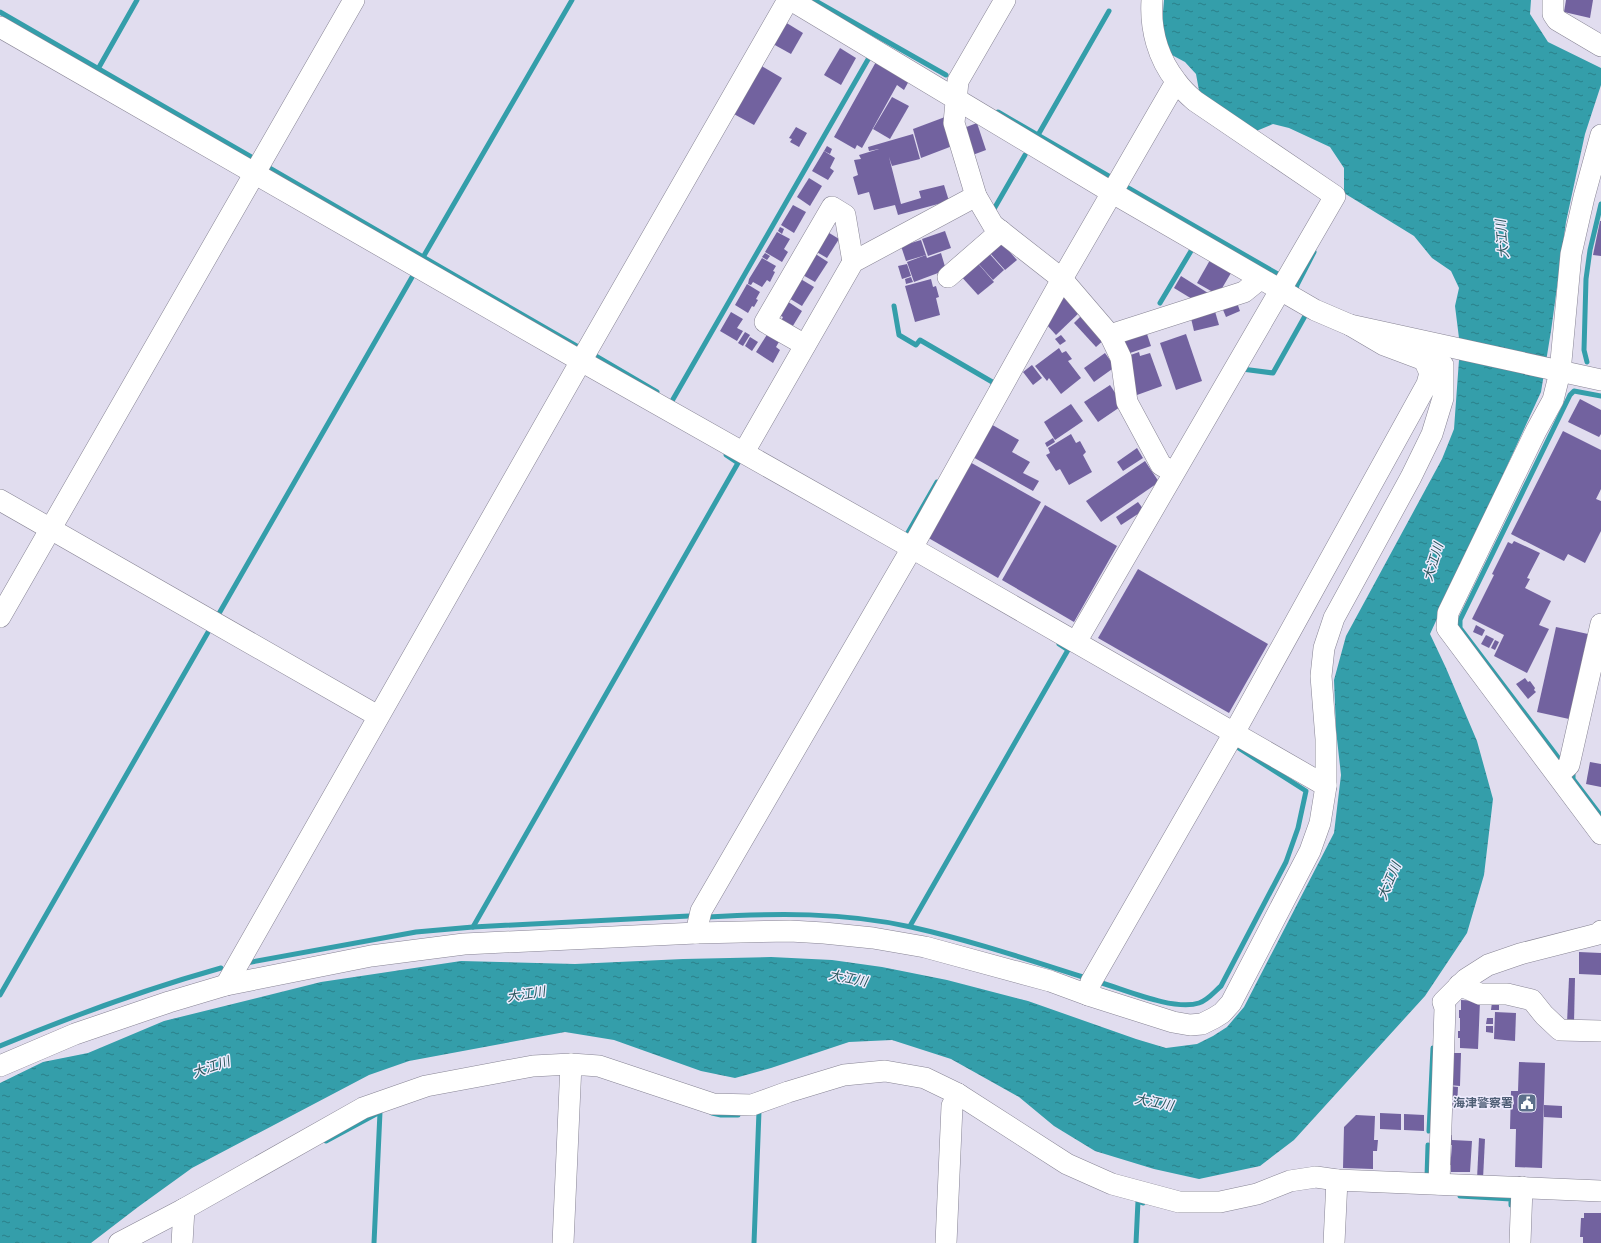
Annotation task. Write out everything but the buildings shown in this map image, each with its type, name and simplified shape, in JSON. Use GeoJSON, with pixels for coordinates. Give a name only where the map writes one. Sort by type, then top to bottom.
{"type":"FeatureCollection","features":[{"type":"Feature","properties":{"kind":"street"},"geometry":{"type":"LineString","coordinates":[[0,617],[354,0]]}},
{"type":"Feature","properties":{"kind":"street"},"geometry":{"type":"LineString","coordinates":[[0,1066],[74,1034],[169,1002],[226,985],[371,956],[464,944],[696,933],[790,931],[873,938],[932,949],[1050,980],[1088,995],[1173,1022],[1190,1025],[1202,1024],[1222,1013],[1231,1003],[1310,851],[1320,823],[1326,786],[1326,738],[1321,676],[1324,648],[1334,618],[1411,477],[1432,434],[1443,398],[1443,365],[1424,360],[1384,345],[1350,325],[1315,310],[1280,291],[790,0],[581,361],[226,985]]}},
{"type":"Feature","properties":{"kind":"street"},"geometry":{"type":"LineString","coordinates":[[1004,0],[958,81],[954,123],[976,196],[992,225],[1062,279],[1110,335],[1120,358],[1127,402],[1161,465],[1173,472]]}},
{"type":"Feature","properties":{"kind":"street"},"geometry":{"type":"LineString","coordinates":[[1076,642],[1173,472],[1335,196],[1194,101],[1176,82],[1166,67],[1154,34],[1151,16],[1152,0]]}},
{"type":"Feature","properties":{"kind":"street"},"geometry":{"type":"LineString","coordinates":[[1553,0],[1553,14],[1557,20],[1563,25],[1601,46]]}},
{"type":"Feature","properties":{"kind":"street"},"geometry":{"type":"LineString","coordinates":[[0,27],[581,361],[744,452],[1326,786]]}},
{"type":"Feature","properties":{"kind":"street"},"geometry":{"type":"LineString","coordinates":[[696,933],[700,912],[912,548],[1111,192],[1176,82]]}},
{"type":"Feature","properties":{"kind":"street"},"geometry":{"type":"LineString","coordinates":[[1601,135],[1584,197],[1571,254],[1553,400],[1536,430],[1448,613],[1447,628],[1601,834]]}},
{"type":"Feature","properties":{"kind":"street"},"geometry":{"type":"LineString","coordinates":[[744,452],[853,262],[976,196]]}},
{"type":"Feature","properties":{"kind":"street"},"geometry":{"type":"LineString","coordinates":[[805,345],[766,322],[832,207],[845,215],[853,262]]}},
{"type":"Feature","properties":{"kind":"street"},"geometry":{"type":"LineString","coordinates":[[948,277],[1001,231]]}},
{"type":"Feature","properties":{"kind":"street"},"geometry":{"type":"LineString","coordinates":[[1110,335],[1244,292],[1260,279]]}},
{"type":"Feature","properties":{"kind":"street"},"geometry":{"type":"LineString","coordinates":[[1350,325],[1601,380]]}},
{"type":"Feature","properties":{"kind":"street"},"geometry":{"type":"LineString","coordinates":[[1088,995],[1091,982],[1234,733],[1427,384],[1430,373],[1424,360]]}},
{"type":"Feature","properties":{"kind":"street"},"geometry":{"type":"LineString","coordinates":[[0,500],[378,716]]}},
{"type":"Feature","properties":{"kind":"street"},"geometry":{"type":"LineString","coordinates":[[1558,775],[1569,765],[1596,671],[1601,624]]}},
{"type":"Feature","properties":{"kind":"street"},"geometry":{"type":"LineString","coordinates":[[1438,1184],[1446,1008],[1443,1002],[1466,979],[1488,965],[1520,954],[1598,934],[1601,931]]}},
{"type":"Feature","properties":{"kind":"street"},"geometry":{"type":"LineString","coordinates":[[1459,985],[1480,994],[1507,994],[1532,1000],[1544,1015],[1560,1030],[1601,1031]]}},
{"type":"Feature","properties":{"kind":"street"},"geometry":{"type":"LineString","coordinates":[[563,1243],[571,1064]]}},
{"type":"Feature","properties":{"kind":"street"},"geometry":{"type":"LineString","coordinates":[[119,1243],[184,1209],[363,1108],[426,1086],[533,1066],[571,1064],[599,1066],[713,1104],[752,1105],[844,1075],[886,1072],[925,1078],[958,1094],[1067,1164],[1112,1184],[1179,1202],[1220,1202],[1257,1194],[1290,1180],[1316,1177],[1337,1180],[1601,1191]]}},
{"type":"Feature","properties":{"kind":"street"},"geometry":{"type":"LineString","coordinates":[[946,1243],[952,1106],[958,1094]]}},
{"type":"Feature","properties":{"kind":"street"},"geometry":{"type":"LineString","coordinates":[[1334,1243],[1337,1180]]}},
{"type":"Feature","properties":{"kind":"street"},"geometry":{"type":"LineString","coordinates":[[1520,1243],[1522,1187]]}},
{"type":"Feature","properties":{"kind":"street"},"geometry":{"type":"LineString","coordinates":[[182,1243],[184,1209]]}},
{"type":"Feature","properties":{"kind":"water","name":"大江川"},"geometry":{"type":"Polygon","coordinates":[[[1164,0],[1531,0],[1530,14],[1548,42],[1601,68],[1601,85],[1585,134],[1566,222],[1541,392],[1430,634],[1477,741],[1493,799],[1484,875],[1467,933],[1425,996],[1294,1140],[1260,1166],[1199,1179],[1154,1169],[1095,1151],[1054,1126],[1019,1097],[951,1059],[892,1040],[849,1042],[771,1068],[735,1078],[701,1071],[614,1040],[565,1032],[409,1061],[369,1075],[192,1168],[91,1243],[0,1243],[0,1083],[43,1062],[88,1053],[164,1021],[321,982],[461,961],[575,964],[771,957],[832,960],[882,967],[947,980],[1028,1001],[1166,1048],[1197,1044],[1227,1027],[1244,1007],[1334,833],[1341,775],[1336,730],[1334,680],[1346,636],[1442,459],[1454,429],[1460,346],[1455,306],[1459,288],[1451,271],[1432,258],[1414,236],[1344,193],[1344,168],[1330,147],[1289,128],[1273,124],[1254,132],[1200,96],[1196,74],[1185,62],[1170,54],[1161,36],[1164,0]]]}},
{"type":"Feature","properties":{"kind":"waterway"},"geometry":{"type":"LineString","coordinates":[[98,69],[137,0]]}},
{"type":"Feature","properties":{"kind":"waterway"},"geometry":{"type":"LineString","coordinates":[[422,259],[572,0]]}},
{"type":"Feature","properties":{"kind":"waterway"},"geometry":{"type":"LineString","coordinates":[[814,0],[946,75]]}},
{"type":"Feature","properties":{"kind":"waterway"},"geometry":{"type":"LineString","coordinates":[[1038,135],[1109,11]]}},
{"type":"Feature","properties":{"kind":"waterway"},"geometry":{"type":"LineString","coordinates":[[0,12],[255,159]]}},
{"type":"Feature","properties":{"kind":"waterway"},"geometry":{"type":"LineString","coordinates":[[672,401],[870,56]]}},
{"type":"Feature","properties":{"kind":"waterway"},"geometry":{"type":"LineString","coordinates":[[998,112],[1112,178]]}},
{"type":"Feature","properties":{"kind":"waterway"},"geometry":{"type":"LineString","coordinates":[[994,209],[1025,155]]}},
{"type":"Feature","properties":{"kind":"waterway"},"geometry":{"type":"LineString","coordinates":[[266,166],[580,348]]}},
{"type":"Feature","properties":{"kind":"waterway"},"geometry":{"type":"LineString","coordinates":[[1123,185],[1283,277]]}},
{"type":"Feature","properties":{"kind":"waterway"},"geometry":{"type":"LineString","coordinates":[[1587,362],[1584,350],[1586,279],[1590,250],[1601,204]]}},
{"type":"Feature","properties":{"kind":"waterway"},"geometry":{"type":"LineString","coordinates":[[1160,303],[1191,251]]}},
{"type":"Feature","properties":{"kind":"waterway"},"geometry":{"type":"LineString","coordinates":[[1296,290],[1297,285],[1314,252]]}},
{"type":"Feature","properties":{"kind":"waterway"},"geometry":{"type":"LineString","coordinates":[[217,617],[415,272]]}},
{"type":"Feature","properties":{"kind":"waterway"},"geometry":{"type":"LineString","coordinates":[[894,306],[899,335],[916,345],[920,340],[994,383],[992,387]]}},
{"type":"Feature","properties":{"kind":"waterway"},"geometry":{"type":"LineString","coordinates":[[1241,370],[1273,373],[1305,316]]}},
{"type":"Feature","properties":{"kind":"waterway"},"geometry":{"type":"LineString","coordinates":[[594,355],[657,392]]}},
{"type":"Feature","properties":{"kind":"waterway"},"geometry":{"type":"LineString","coordinates":[[1565,761],[1560,760],[1460,628],[1460,620],[1570,395],[1574,391],[1601,396]]}},
{"type":"Feature","properties":{"kind":"waterway"},"geometry":{"type":"LineString","coordinates":[[473,927],[738,463],[726,455],[727,450]]}},
{"type":"Feature","properties":{"kind":"waterway"},"geometry":{"type":"LineString","coordinates":[[906,536],[937,482]]}},
{"type":"Feature","properties":{"kind":"waterway"},"geometry":{"type":"LineString","coordinates":[[0,995],[211,627]]}},
{"type":"Feature","properties":{"kind":"waterway"},"geometry":{"type":"LineString","coordinates":[[910,926],[1068,650],[1059,644],[1060,642]]}},
{"type":"Feature","properties":{"kind":"waterway"},"geometry":{"type":"LineString","coordinates":[[1102,983],[1151,999],[1189,1005],[1205,1000],[1221,986],[1286,862],[1298,828],[1306,791],[1237,747],[1238,745]]}},
{"type":"Feature","properties":{"kind":"waterway"},"geometry":{"type":"LineString","coordinates":[[1573,770],[1573,779],[1601,816]]}},
{"type":"Feature","properties":{"kind":"waterway"},"geometry":{"type":"LineString","coordinates":[[708,917],[784,914],[835,916],[886,922],[911,927],[997,950],[1083,977]]}},
{"type":"Feature","properties":{"kind":"waterway"},"geometry":{"type":"LineString","coordinates":[[246,963],[416,932],[473,927],[689,916]]}},
{"type":"Feature","properties":{"kind":"waterway"},"geometry":{"type":"LineString","coordinates":[[0,1046],[109,1004],[221,968]]}},
{"type":"Feature","properties":{"kind":"waterway"},"geometry":{"type":"LineString","coordinates":[[1429,1131],[1433,1048]]}},
{"type":"Feature","properties":{"kind":"waterway"},"geometry":{"type":"LineString","coordinates":[[754,1243],[759,1111]]}},
{"type":"Feature","properties":{"kind":"waterway"},"geometry":{"type":"LineString","coordinates":[[374,1243],[380,1112]]}},
{"type":"Feature","properties":{"kind":"waterway"},"geometry":{"type":"LineString","coordinates":[[326,1141],[378,1113]]}},
{"type":"Feature","properties":{"kind":"waterway"},"geometry":{"type":"LineString","coordinates":[[712,1113],[721,1115],[738,1115]]}},
{"type":"Feature","properties":{"kind":"waterway"},"geometry":{"type":"LineString","coordinates":[[1427,1177],[1428,1145]]}},
{"type":"Feature","properties":{"kind":"waterway"},"geometry":{"type":"LineString","coordinates":[[1460,1196],[1511,1199],[1511,1205]]}},
{"type":"Feature","properties":{"kind":"waterway"},"geometry":{"type":"LineString","coordinates":[[1136,1243],[1138,1201],[1143,1203]]}},
{"type":"Feature","properties":{"kind":"place","name":"海津警察署"},"geometry":{"type":"Point","coordinates":[1527,1103]}}]}
